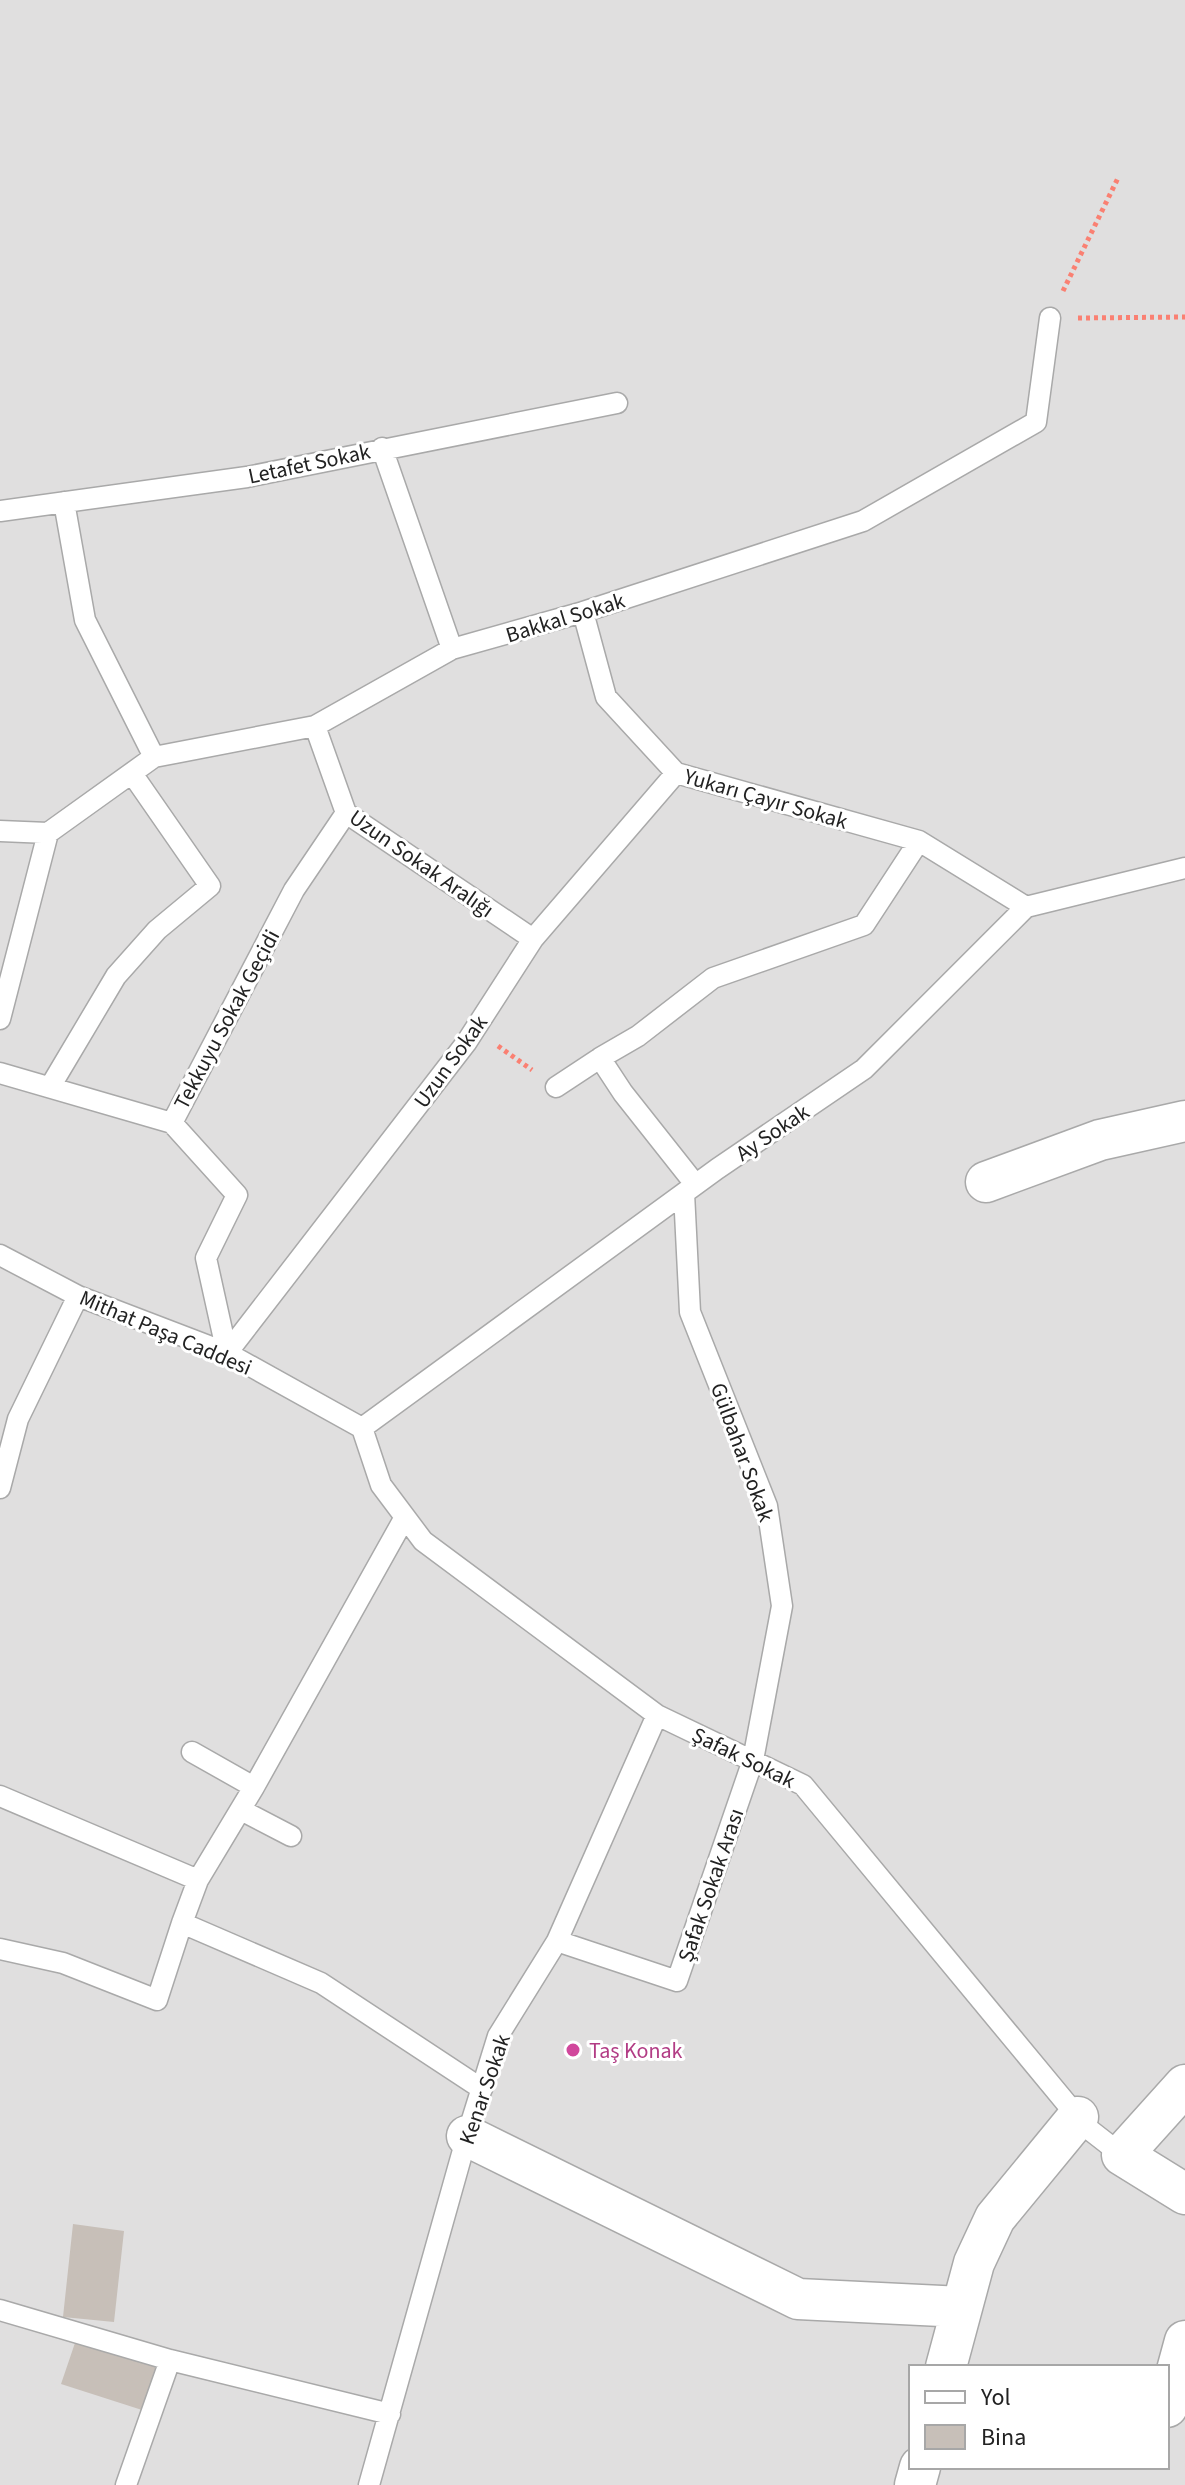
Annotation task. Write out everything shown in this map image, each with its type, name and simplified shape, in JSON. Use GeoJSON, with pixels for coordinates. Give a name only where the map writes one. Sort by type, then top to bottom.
{"type":"FeatureCollection","features":[{"type":"Feature","properties":{"kind":"street"},"geometry":{"type":"LineString","coordinates":[[986,1182],[1100,1140],[1185,1121]]}},
{"type":"Feature","properties":{"kind":"street"},"geometry":{"type":"LineString","coordinates":[[1185,2085],[1122,2155],[1185,2194]]}},
{"type":"Feature","properties":{"kind":"street"},"geometry":{"type":"LineString","coordinates":[[947,2365],[974,2263],[995,2218],[1078,2117]]}},
{"type":"Feature","properties":{"kind":"street"},"geometry":{"type":"LineString","coordinates":[[467,2136],[798,2299],[962,2307]]}},
{"type":"Feature","properties":{"kind":"street"},"geometry":{"type":"LineString","coordinates":[[1169,2400],[1185,2341]]}},
{"type":"Feature","properties":{"kind":"lane","name":"Bakkal Sokak"},"geometry":{"type":"LineString","coordinates":[[48,833],[154,757],[315,726],[452,649],[583,612],[863,521],[1036,422],[1050,318]]}},
{"type":"Feature","properties":{"kind":"lane","name":"Letafet Sokak"},"geometry":{"type":"LineString","coordinates":[[0,511],[247,477],[617,403]]}},
{"type":"Feature","properties":{"kind":"lane"},"geometry":{"type":"LineString","coordinates":[[382,448],[452,649]]}},
{"type":"Feature","properties":{"kind":"lane"},"geometry":{"type":"LineString","coordinates":[[64,502],[85,620],[154,757]]}},
{"type":"Feature","properties":{"kind":"lane","name":"Yukarı Çayır Sokak"},"geometry":{"type":"LineString","coordinates":[[583,612],[606,697],[676,773],[919,841],[1026,907]]}},
{"type":"Feature","properties":{"kind":"lane","name":"Uzun Sokak Aralığı"},"geometry":{"type":"LineString","coordinates":[[315,726],[346,813],[533,939]]}},
{"type":"Feature","properties":{"kind":"lane","name":"Uzun Sokak"},"geometry":{"type":"LineString","coordinates":[[227,1353],[475,1030],[533,939],[676,773]]}},
{"type":"Feature","properties":{"kind":"lane"},"geometry":{"type":"LineString","coordinates":[[50,1087],[116,976],[157,930],[210,886],[133,775]]}},
{"type":"Feature","properties":{"kind":"lane","name":"Tekkuyu Sokak Geçidi"},"geometry":{"type":"LineString","coordinates":[[227,1353],[206,1258],[237,1195],[172,1123],[294,890],[346,813]]}},
{"type":"Feature","properties":{"kind":"lane"},"geometry":{"type":"LineString","coordinates":[[0,831],[48,833],[0,1019]]}},
{"type":"Feature","properties":{"kind":"lane"},"geometry":{"type":"LineString","coordinates":[[556,1087],[638,1036],[713,978],[864,925],[919,841]]}},
{"type":"Feature","properties":{"kind":"lane"},"geometry":{"type":"LineString","coordinates":[[1026,907],[1185,868]]}},
{"type":"Feature","properties":{"kind":"lane","name":"Ay Sokak"},"geometry":{"type":"LineString","coordinates":[[362,1428],[690,1189],[864,1069],[1026,907]]}},
{"type":"Feature","properties":{"kind":"lane"},"geometry":{"type":"LineString","coordinates":[[600,1058],[690,1189]]}},
{"type":"Feature","properties":{"kind":"lane"},"geometry":{"type":"LineString","coordinates":[[0,1073],[172,1123]]}},
{"type":"Feature","properties":{"kind":"lane","name":"Gülbahar Sokak"},"geometry":{"type":"LineString","coordinates":[[690,1189],[690,1312],[767,1506],[782,1606],[753,1760]]}},
{"type":"Feature","properties":{"kind":"lane","name":"Mithat Paşa Caddesi"},"geometry":{"type":"LineString","coordinates":[[0,1255],[78,1296],[227,1353],[362,1428]]}},
{"type":"Feature","properties":{"kind":"lane"},"geometry":{"type":"LineString","coordinates":[[0,1488],[18,1419],[78,1296]]}},
{"type":"Feature","properties":{"kind":"lane","name":"Şafak Sokak"},"geometry":{"type":"LineString","coordinates":[[362,1428],[381,1485],[423,1541],[657,1715],[803,1785],[1078,2117],[1122,2155]]}},
{"type":"Feature","properties":{"kind":"lane"},"geometry":{"type":"LineString","coordinates":[[0,1949],[63,1963],[157,2000],[198,1880],[241,1810],[405,1517]]}},
{"type":"Feature","properties":{"kind":"lane","name":"Kenar Sokak"},"geometry":{"type":"LineString","coordinates":[[369,2485],[498,2036],[557,1941],[657,1715]]}},
{"type":"Feature","properties":{"kind":"lane"},"geometry":{"type":"LineString","coordinates":[[192,1752],[254,1787]]}},
{"type":"Feature","properties":{"kind":"lane","name":"Şafak Sokak Arası"},"geometry":{"type":"LineString","coordinates":[[557,1941],[677,1981],[753,1760]]}},
{"type":"Feature","properties":{"kind":"lane"},"geometry":{"type":"LineString","coordinates":[[0,1796],[198,1880]]}},
{"type":"Feature","properties":{"kind":"lane"},"geometry":{"type":"LineString","coordinates":[[241,1810],[291,1836]]}},
{"type":"Feature","properties":{"kind":"lane"},"geometry":{"type":"LineString","coordinates":[[182,1923],[321,1983],[482,2089]]}},
{"type":"Feature","properties":{"kind":"lane"},"geometry":{"type":"LineString","coordinates":[[0,2310],[170,2360],[390,2414]]}},
{"type":"Feature","properties":{"kind":"lane"},"geometry":{"type":"LineString","coordinates":[[126,2485],[170,2360]]}},
{"type":"Feature","properties":{"kind":"path"},"geometry":{"type":"LineString","coordinates":[[1118,178],[1050,318],[1185,317]]}},
{"type":"Feature","properties":{"kind":"path"},"geometry":{"type":"LineString","coordinates":[[475,1030],[556,1087]]}},
{"type":"Feature","properties":{"kind":"shaded area"},"geometry":{"type":"Polygon","coordinates":[[[0,0],[1185,0],[1185,2485],[0,2485],[0,0]]]}},
{"type":"Feature","properties":{"kind":"building"},"geometry":{"type":"Polygon","coordinates":[[[73,2224],[124,2231],[114,2322],[63,2317],[73,2224]]]}},
{"type":"Feature","properties":{"kind":"building"},"geometry":{"type":"Polygon","coordinates":[[[77,2337],[157,2363],[142,2410],[61,2384],[77,2337]]]}},
{"type":"Feature","properties":{"kind":"place","name":"Taş Konak"},"geometry":{"type":"Point","coordinates":[573,2050]}}]}
